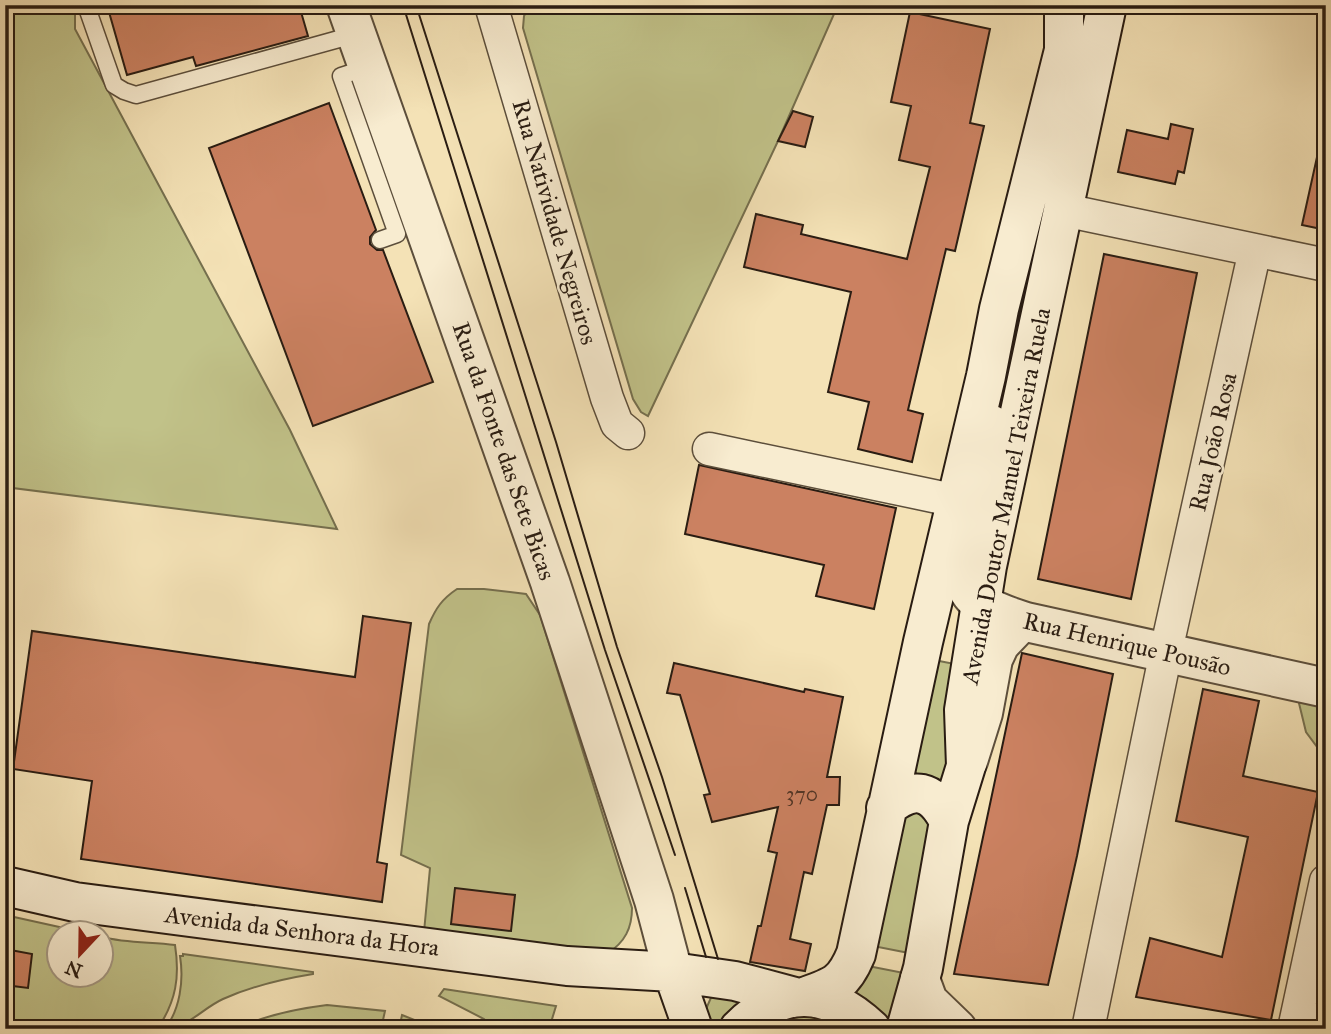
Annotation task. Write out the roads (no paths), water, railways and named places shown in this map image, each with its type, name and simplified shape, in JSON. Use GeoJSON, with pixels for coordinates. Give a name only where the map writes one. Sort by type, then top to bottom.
{"type":"FeatureCollection","features":[{"type":"Feature","properties":{"kind":"main road","name":"Avenida Doutor Manuel Teixeira Ruela"},"geometry":{"type":"LineString","coordinates":[[739,1029],[753,1014],[775,1002],[836,985],[845,977],[856,954],[886,808],[999,309],[1064,50],[1064,5]]}},
{"type":"Feature","properties":{"kind":"main road"},"geometry":{"type":"LineString","coordinates":[[1064,50],[1076,5]]}},
{"type":"Feature","properties":{"kind":"main road","name":"Avenida Doutor Manuel Teixeira Ruela"},"geometry":{"type":"LineString","coordinates":[[906,1029],[920,979],[949,821],[966,766],[964,710],[984,584],[1107,5]]}},
{"type":"Feature","properties":{"kind":"main road","name":"Rua da Fonte das Sete Bicas"},"geometry":{"type":"LineString","coordinates":[[358,36],[550,582],[654,900],[682,1000]]}},
{"type":"Feature","properties":{"kind":"main road","name":"Rua Henrique Pousão"},"geometry":{"type":"LineString","coordinates":[[999,309],[1005,353],[966,573],[968,590],[993,577],[1008,591],[1031,602],[1326,688]]}},
{"type":"Feature","properties":{"kind":"main road","name":"Rua Henrique Pousão"},"geometry":{"type":"LineString","coordinates":[[984,584],[999,613],[1022,621],[1304,661],[1326,660]]}},
{"type":"Feature","properties":{"kind":"main road"},"geometry":{"type":"LineString","coordinates":[[966,766],[983,713],[993,659],[1000,644],[1022,621]]}},
{"type":"Feature","properties":{"kind":"main road"},"geometry":{"type":"LineString","coordinates":[[886,808],[899,797],[921,793],[933,799],[949,821]]}},
{"type":"Feature","properties":{"kind":"main road","name":"Avenida da Senhora da Hora"},"geometry":{"type":"LineString","coordinates":[[5,886],[75,902],[601,970],[639,979],[682,1000],[734,981],[828,1000],[854,1012],[871,1029]]}},
{"type":"Feature","properties":{"kind":"main road"},"geometry":{"type":"LineString","coordinates":[[601,970],[623,959],[637,947],[645,935],[654,900]]}},
{"type":"Feature","properties":{"kind":"main road"},"geometry":{"type":"LineString","coordinates":[[920,979],[928,1001],[957,1029]]}},
{"type":"Feature","properties":{"kind":"street","name":"Rua Natividade Negreiros"},"geometry":{"type":"LineString","coordinates":[[491,5],[607,398],[617,424],[628,433]]}},
{"type":"Feature","properties":{"kind":"street"},"geometry":{"type":"LineString","coordinates":[[1064,210],[1326,265]]}},
{"type":"Feature","properties":{"kind":"street","name":"Rua João Rosa"},"geometry":{"type":"LineString","coordinates":[[1088,1029],[1168,642],[1255,250]]}},
{"type":"Feature","properties":{"kind":"street"},"geometry":{"type":"LineString","coordinates":[[709,449],[957,501]]}},
{"type":"Feature","properties":{"kind":"street"},"geometry":{"type":"LineString","coordinates":[[1294,1029],[1326,881]]}},
{"type":"Feature","properties":{"kind":"street"},"geometry":{"type":"LineString","coordinates":[[1323,1029],[1326,1016]]}},
{"type":"Feature","properties":{"kind":"lane"},"geometry":{"type":"LineString","coordinates":[[86,5],[114,85],[136,95],[358,36]]}},
{"type":"Feature","properties":{"kind":"lane"},"geometry":{"type":"LineString","coordinates":[[358,36],[341,76],[397,234],[380,240]]}},
{"type":"Feature","properties":{"kind":"tram line"},"geometry":{"type":"LineString","coordinates":[[403,5],[605,650],[675,855]]}},
{"type":"Feature","properties":{"kind":"tram line"},"geometry":{"type":"LineString","coordinates":[[416,5],[556,442],[617,647],[662,777],[718,959]]}},
{"type":"Feature","properties":{"kind":"tram line"},"geometry":{"type":"LineString","coordinates":[[685,888],[706,957]]}}]}
